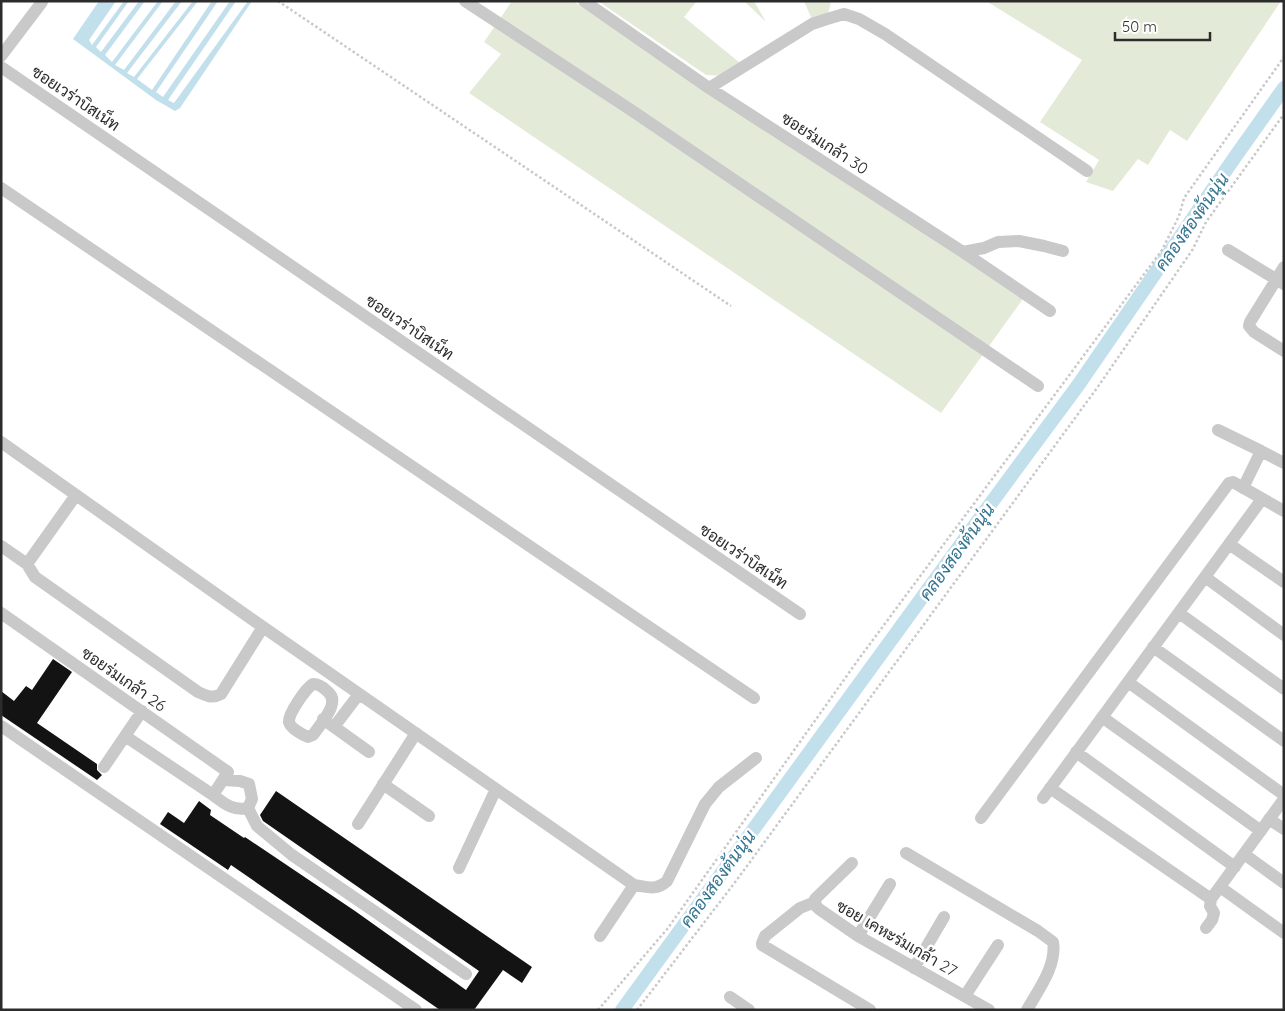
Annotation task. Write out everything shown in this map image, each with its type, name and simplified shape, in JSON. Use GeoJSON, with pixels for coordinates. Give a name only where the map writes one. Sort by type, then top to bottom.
{"type":"FeatureCollection","features":[{"type":"Feature","properties":{"kind":"street"},"geometry":{"type":"LineString","coordinates":[[465,1],[639,115],[1038,386]]}},
{"type":"Feature","properties":{"kind":"street","name":"ซอยร่มเกล้า 30"},"geometry":{"type":"LineString","coordinates":[[584,1],[709,88],[963,252],[1050,311]]}},
{"type":"Feature","properties":{"kind":"street"},"geometry":{"type":"LineString","coordinates":[[1,56],[42,2]]}},
{"type":"Feature","properties":{"kind":"street"},"geometry":{"type":"LineString","coordinates":[[709,88],[812,24],[844,14],[885,34],[1086,171]]}},
{"type":"Feature","properties":{"kind":"street","name":"ซอยเวร่าบิสเน็ท"},"geometry":{"type":"LineString","coordinates":[[1,67],[800,614]]}},
{"type":"Feature","properties":{"kind":"street"},"geometry":{"type":"LineString","coordinates":[[1,188],[754,698]]}},
{"type":"Feature","properties":{"kind":"street"},"geometry":{"type":"LineString","coordinates":[[963,252],[984,248],[998,242],[1018,241],[1062,252]]}},
{"type":"Feature","properties":{"kind":"street"},"geometry":{"type":"LineString","coordinates":[[1228,250],[1280,282]]}},
{"type":"Feature","properties":{"kind":"street"},"geometry":{"type":"LineString","coordinates":[[1284,267],[1280,282],[1249,326],[1254,332],[1284,351]]}},
{"type":"Feature","properties":{"kind":"street"},"geometry":{"type":"LineString","coordinates":[[1218,430],[1284,463]]}},
{"type":"Feature","properties":{"kind":"street"},"geometry":{"type":"LineString","coordinates":[[1,442],[263,628],[634,884],[652,888],[661,887],[667,881],[705,804],[720,787],[756,758]]}},
{"type":"Feature","properties":{"kind":"street"},"geometry":{"type":"LineString","coordinates":[[1243,488],[1261,451]]}},
{"type":"Feature","properties":{"kind":"street"},"geometry":{"type":"LineString","coordinates":[[982,818],[1229,483],[1233,482],[1284,511]]}},
{"type":"Feature","properties":{"kind":"street"},"geometry":{"type":"LineString","coordinates":[[27,564],[76,495]]}},
{"type":"Feature","properties":{"kind":"street"},"geometry":{"type":"LineString","coordinates":[[1211,900],[1046,793],[1262,499]]}},
{"type":"Feature","properties":{"kind":"street"},"geometry":{"type":"LineString","coordinates":[[1229,544],[1284,582]]}},
{"type":"Feature","properties":{"kind":"street"},"geometry":{"type":"LineString","coordinates":[[1,546],[27,564],[36,577],[198,692],[208,697],[216,697],[221,694],[263,628]]}},
{"type":"Feature","properties":{"kind":"street"},"geometry":{"type":"LineString","coordinates":[[1205,577],[1284,635]]}},
{"type":"Feature","properties":{"kind":"street","name":"ซอยร่มเกล้า 26"},"geometry":{"type":"LineString","coordinates":[[1,613],[142,711],[225,776]]}},
{"type":"Feature","properties":{"kind":"street"},"geometry":{"type":"LineString","coordinates":[[1179,613],[1284,689]]}},
{"type":"Feature","properties":{"kind":"street"},"geometry":{"type":"LineString","coordinates":[[1153,647],[1284,741]]}},
{"type":"Feature","properties":{"kind":"street"},"geometry":{"type":"LineString","coordinates":[[1128,682],[1284,795]]}},
{"type":"Feature","properties":{"kind":"street"},"geometry":{"type":"LineString","coordinates":[[334,727],[359,694]]}},
{"type":"Feature","properties":{"kind":"street"},"geometry":{"type":"LineString","coordinates":[[104,766],[142,711]]}},
{"type":"Feature","properties":{"kind":"street"},"geometry":{"type":"LineString","coordinates":[[1102,717],[1261,831]]}},
{"type":"Feature","properties":{"kind":"street"},"geometry":{"type":"LineString","coordinates":[[323,719],[369,752]]}},
{"type":"Feature","properties":{"kind":"street"},"geometry":{"type":"LineString","coordinates":[[1,726],[416,1010]]}},
{"type":"Feature","properties":{"kind":"street"},"geometry":{"type":"LineString","coordinates":[[358,824],[416,733]]}},
{"type":"Feature","properties":{"kind":"street"},"geometry":{"type":"LineString","coordinates":[[125,736],[229,807],[239,810],[248,808]]}},
{"type":"Feature","properties":{"kind":"street"},"geometry":{"type":"LineString","coordinates":[[1076,752],[1235,867]]}},
{"type":"Feature","properties":{"kind":"street"},"geometry":{"type":"LineString","coordinates":[[209,793],[225,776],[240,780],[249,784],[252,799],[248,808]]}},
{"type":"Feature","properties":{"kind":"street"},"geometry":{"type":"LineString","coordinates":[[383,784],[428,816]]}},
{"type":"Feature","properties":{"kind":"street"},"geometry":{"type":"LineString","coordinates":[[459,868],[496,789]]}},
{"type":"Feature","properties":{"kind":"street"},"geometry":{"type":"LineString","coordinates":[[1206,928],[1212,920],[1214,913],[1210,906],[1211,900],[1284,799]]}},
{"type":"Feature","properties":{"kind":"street"},"geometry":{"type":"LineString","coordinates":[[248,808],[257,826],[292,855],[466,974]]}},
{"type":"Feature","properties":{"kind":"street"},"geometry":{"type":"LineString","coordinates":[[1270,819],[1284,829]]}},
{"type":"Feature","properties":{"kind":"street"},"geometry":{"type":"LineString","coordinates":[[906,853],[1054,942],[1055,952],[1052,962],[1027,1010]]}},
{"type":"Feature","properties":{"kind":"street"},"geometry":{"type":"LineString","coordinates":[[1244,854],[1284,883]]}},
{"type":"Feature","properties":{"kind":"street","name":"ซอย เคหะร่มเกล้า 27"},"geometry":{"type":"LineString","coordinates":[[852,863],[815,899],[816,906],[823,913],[858,936],[988,1010]]}},
{"type":"Feature","properties":{"kind":"street"},"geometry":{"type":"LineString","coordinates":[[600,936],[634,884]]}},
{"type":"Feature","properties":{"kind":"street"},"geometry":{"type":"LineString","coordinates":[[858,936],[890,884]]}},
{"type":"Feature","properties":{"kind":"street"},"geometry":{"type":"LineString","coordinates":[[1220,887],[1284,933]]}},
{"type":"Feature","properties":{"kind":"street"},"geometry":{"type":"LineString","coordinates":[[815,902],[800,908],[765,936],[762,943],[764,948],[870,1010]]}},
{"type":"Feature","properties":{"kind":"street"},"geometry":{"type":"LineString","coordinates":[[914,968],[944,918]]}},
{"type":"Feature","properties":{"kind":"street"},"geometry":{"type":"LineString","coordinates":[[965,996],[998,946]]}},
{"type":"Feature","properties":{"kind":"street"},"geometry":{"type":"LineString","coordinates":[[730,997],[749,1010]]}},
{"type":"Feature","properties":{"kind":"path"},"geometry":{"type":"LineString","coordinates":[[278,1],[731,306]]}},
{"type":"Feature","properties":{"kind":"path"},"geometry":{"type":"LineString","coordinates":[[598,1010],[668,928],[858,660],[1162,250],[1180,216],[1184,198],[1284,57]]}},
{"type":"Feature","properties":{"kind":"path"},"geometry":{"type":"LineString","coordinates":[[637,1010],[736,881],[1097,388],[1193,249],[1206,222],[1284,114]]}},
{"type":"Feature","properties":{"kind":"green space"},"geometry":{"type":"Polygon","coordinates":[[[512,1],[573,1],[949,249],[1025,296],[941,413],[469,93],[501,54],[484,42],[512,1]]]}},
{"type":"Feature","properties":{"kind":"green space"},"geometry":{"type":"Polygon","coordinates":[[[598,1],[697,1],[684,17],[740,63],[727,76],[706,75],[598,1]]]}},
{"type":"Feature","properties":{"kind":"green space"},"geometry":{"type":"Polygon","coordinates":[[[744,1],[754,1],[766,22],[744,1]]]}},
{"type":"Feature","properties":{"kind":"green space"},"geometry":{"type":"Polygon","coordinates":[[[804,1],[831,1],[828,15],[813,22],[804,1]]]}},
{"type":"Feature","properties":{"kind":"green space"},"geometry":{"type":"Polygon","coordinates":[[[986,1],[1281,1],[1187,141],[1170,130],[1148,165],[1138,159],[1113,191],[1086,182],[1099,160],[1040,122],[1082,60],[986,1]]]}},
{"type":"Feature","properties":{"kind":"water"},"geometry":{"type":"Polygon","coordinates":[[[99,1],[116,1],[89,40],[92,45],[124,1],[129,1],[96,47],[101,52],[139,1],[145,1],[105,55],[112,62],[158,1],[163,1],[115,65],[124,70],[176,1],[182,1],[127,73],[134,77],[193,1],[198,1],[137,79],[152,90],[212,1],[218,1],[156,92],[163,97],[230,1],[236,1],[168,100],[174,103],[248,1],[252,1],[180,108],[175,111],[156,100],[73,39],[99,1]]]}},
{"type":"Feature","properties":{"kind":"building"},"geometry":{"type":"Polygon","coordinates":[[[53,659],[72,672],[37,723],[97,764],[97,770],[102,775],[97,780],[1,715],[1,691],[14,701],[26,686],[32,690],[53,659]]]}},
{"type":"Feature","properties":{"kind":"building"},"geometry":{"type":"Polygon","coordinates":[[[276,791],[532,967],[522,983],[503,970],[474,1010],[440,1010],[231,865],[228,870],[160,824],[168,812],[184,823],[199,801],[211,810],[210,815],[355,911],[466,990],[479,971],[263,821],[260,815],[276,791]]]}},
{"type":"Feature","properties":{"kind":"waterway","name":"คลองสองต้นนุ่น"},"geometry":{"type":"LineString","coordinates":[[622,1010],[1079,384],[1284,88]]}}]}
